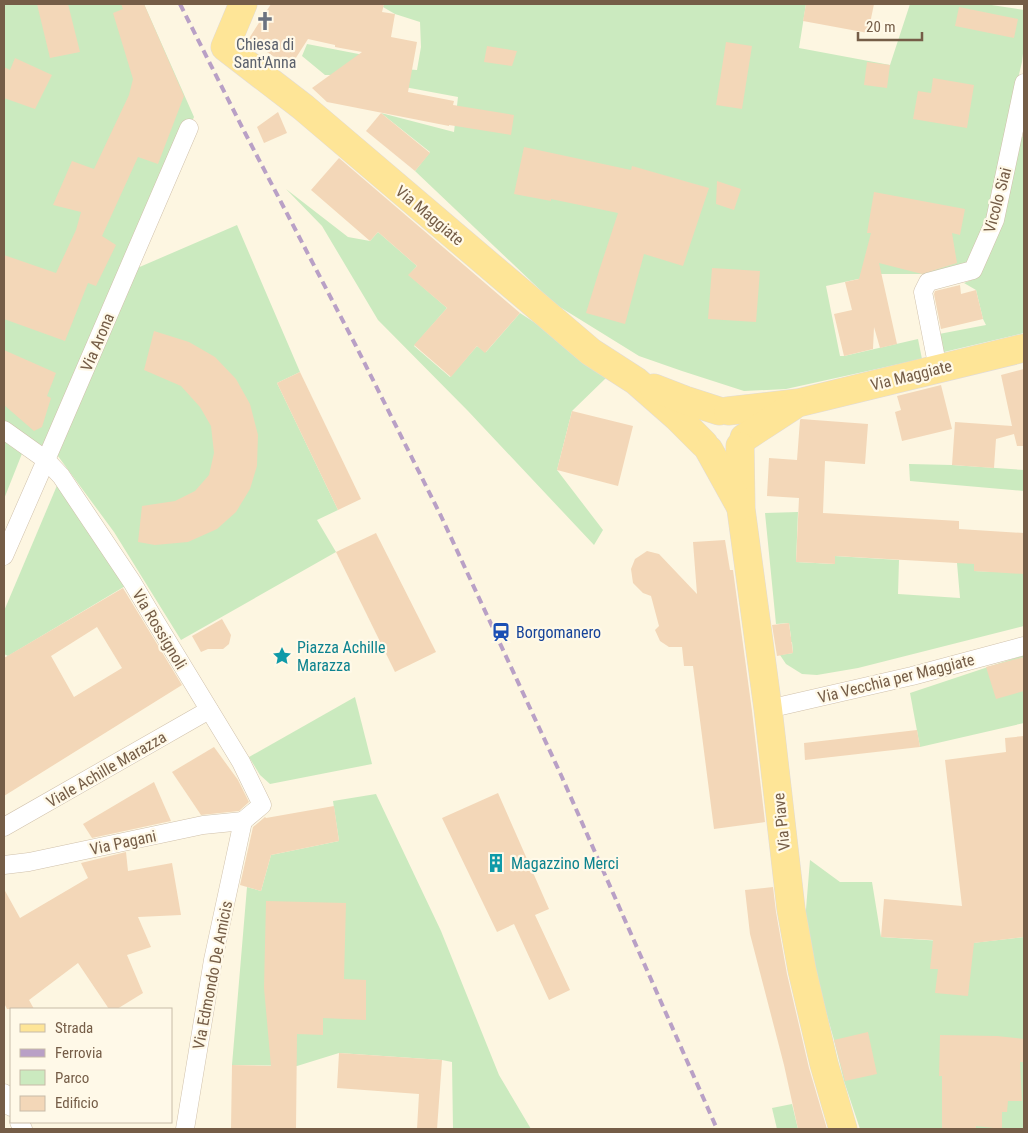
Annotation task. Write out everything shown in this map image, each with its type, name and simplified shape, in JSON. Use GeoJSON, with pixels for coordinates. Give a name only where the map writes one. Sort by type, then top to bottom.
{"type":"FeatureCollection","features":[{"type":"Feature","properties":{"kind":"main road","name":"Via Maggiate"},"geometry":{"type":"LineString","coordinates":[[243,4],[225,47],[303,107],[591,352],[636,382],[677,417],[706,447]]}},
{"type":"Feature","properties":{"kind":"main road","name":"Via Maggiate"},"geometry":{"type":"LineString","coordinates":[[636,382],[685,400],[724,411],[798,403],[1024,348]]}},
{"type":"Feature","properties":{"kind":"main road","name":"Via Maggiate"},"geometry":{"type":"LineString","coordinates":[[742,442],[798,403]]}},
{"type":"Feature","properties":{"kind":"main road"},"geometry":{"type":"LineString","coordinates":[[724,411],[740,418],[744,431],[742,442],[735,451],[729,454],[715,454],[706,447],[701,437],[702,423],[712,413],[724,411]]}},
{"type":"Feature","properties":{"kind":"main road","name":"Via Piave"},"geometry":{"type":"LineString","coordinates":[[742,442],[742,510],[768,709],[791,909],[802,970],[824,1064],[843,1129]]}},
{"type":"Feature","properties":{"kind":"main road","name":"Via Piave"},"geometry":{"type":"LineString","coordinates":[[706,447],[742,510]]}},
{"type":"Feature","properties":{"kind":"street","name":"Vicolo Siai"},"geometry":{"type":"LineString","coordinates":[[938,369],[923,292],[928,282],[972,270],[995,220],[1024,83]]}},
{"type":"Feature","properties":{"kind":"street","name":"Via Arona"},"geometry":{"type":"LineString","coordinates":[[4,556],[189,128]]}},
{"type":"Feature","properties":{"kind":"street","name":"Via Rossignoli"},"geometry":{"type":"LineString","coordinates":[[4,430],[46,460],[61,476],[132,582],[241,762],[262,805],[243,821]]}},
{"type":"Feature","properties":{"kind":"street","name":"Via Vecchia per Maggiate"},"geometry":{"type":"LineString","coordinates":[[768,709],[912,676],[1024,646]]}},
{"type":"Feature","properties":{"kind":"street","name":"Viale Achille Marazza"},"geometry":{"type":"LineString","coordinates":[[4,828],[209,710]]}},
{"type":"Feature","properties":{"kind":"street","name":"Via Pagani"},"geometry":{"type":"LineString","coordinates":[[4,865],[29,862],[203,825],[243,821]]}},
{"type":"Feature","properties":{"kind":"street","name":"Via Edmondo De Amicis"},"geometry":{"type":"LineString","coordinates":[[185,1129],[213,960],[243,821]]}},
{"type":"Feature","properties":{"kind":"street"},"geometry":{"type":"LineString","coordinates":[[4,1093],[10,1105]]}},
{"type":"Feature","properties":{"kind":"green space"},"geometry":{"type":"Polygon","coordinates":[[[4,4],[144,4],[194,117],[128,272],[237,225],[300,372],[277,383],[338,510],[317,520],[336,552],[181,640],[114,532],[52,448],[25,446],[4,499],[4,4]]]}},
{"type":"Feature","properties":{"kind":"green space"},"geometry":{"type":"Polygon","coordinates":[[[384,4],[806,4],[799,48],[890,65],[910,4],[985,4],[1024,10],[1022,62],[1006,128],[991,214],[968,266],[927,274],[881,274],[826,286],[840,356],[918,339],[922,359],[786,389],[744,391],[639,356],[555,304],[415,171],[430,152],[381,113],[454,132],[458,97],[340,75],[325,75],[302,56],[307,44],[369,56],[374,67],[417,70],[421,47],[420,22],[395,14],[383,7],[384,4]]]}},
{"type":"Feature","properties":{"kind":"green space"},"geometry":{"type":"Polygon","coordinates":[[[1024,135],[1024,333],[944,352],[939,334],[986,325],[976,290],[964,283],[976,278],[1018,141],[1024,135]]]}},
{"type":"Feature","properties":{"kind":"green space"},"geometry":{"type":"Polygon","coordinates":[[[286,189],[348,237],[370,241],[378,232],[417,266],[409,275],[447,308],[414,346],[450,377],[477,346],[486,352],[520,313],[549,332],[607,377],[572,411],[557,470],[603,530],[594,545],[468,411],[378,320],[322,226],[286,189]]]}},
{"type":"Feature","properties":{"kind":"green space"},"geometry":{"type":"Polygon","coordinates":[[[909,464],[1024,470],[1024,491],[910,481],[909,464]]]}},
{"type":"Feature","properties":{"kind":"green space"},"geometry":{"type":"Polygon","coordinates":[[[61,476],[132,582],[8,656],[4,654],[4,611],[61,476]]]}},
{"type":"Feature","properties":{"kind":"green space"},"geometry":{"type":"Polygon","coordinates":[[[798,512],[796,562],[834,564],[835,556],[899,560],[898,594],[960,598],[957,563],[975,557],[974,571],[1024,573],[1024,626],[858,668],[817,675],[802,674],[786,664],[780,655],[793,653],[792,642],[778,643],[778,639],[791,637],[789,623],[776,624],[765,513],[798,512]]]}},
{"type":"Feature","properties":{"kind":"green space"},"geometry":{"type":"Polygon","coordinates":[[[1024,655],[1024,723],[920,747],[910,693],[1024,655]]]}},
{"type":"Feature","properties":{"kind":"green space"},"geometry":{"type":"Polygon","coordinates":[[[355,697],[372,764],[270,784],[260,775],[249,757],[355,697]]]}},
{"type":"Feature","properties":{"kind":"green space"},"geometry":{"type":"Polygon","coordinates":[[[376,794],[441,931],[499,1075],[531,1129],[453,1129],[452,1062],[339,1053],[297,1066],[232,1065],[247,887],[261,891],[271,855],[339,841],[333,801],[376,794]]]}},
{"type":"Feature","properties":{"kind":"green space"},"geometry":{"type":"Polygon","coordinates":[[[810,860],[840,882],[872,882],[881,937],[972,943],[1024,937],[1024,1129],[860,1129],[844,1081],[804,934],[810,860]]]}},
{"type":"Feature","properties":{"kind":"green space"},"geometry":{"type":"Polygon","coordinates":[[[792,1104],[798,1129],[777,1129],[772,1108],[792,1104]]]}},
{"type":"Feature","properties":{"kind":"building"},"geometry":{"type":"Polygon","coordinates":[[[37,4],[68,4],[80,52],[50,58],[37,4]]]}},
{"type":"Feature","properties":{"kind":"building"},"geometry":{"type":"Polygon","coordinates":[[[121,4],[144,4],[184,96],[158,164],[138,157],[102,236],[116,245],[96,286],[88,283],[65,341],[4,319],[4,255],[56,273],[76,230],[81,212],[53,205],[72,161],[94,169],[129,95],[133,79],[113,13],[123,9],[121,4]]]}},
{"type":"Feature","properties":{"kind":"building"},"geometry":{"type":"Polygon","coordinates":[[[271,4],[384,4],[382,12],[395,14],[391,37],[417,42],[408,92],[454,101],[453,105],[514,115],[511,135],[449,126],[327,102],[312,88],[362,52],[308,39],[290,67],[248,40],[271,4]]]}},
{"type":"Feature","properties":{"kind":"building"},"geometry":{"type":"Polygon","coordinates":[[[806,4],[874,4],[868,33],[803,21],[806,4]]]}},
{"type":"Feature","properties":{"kind":"building"},"geometry":{"type":"Polygon","coordinates":[[[959,7],[1018,19],[1014,38],[955,26],[959,7]]]}},
{"type":"Feature","properties":{"kind":"building"},"geometry":{"type":"Polygon","coordinates":[[[726,42],[752,46],[742,109],[716,105],[726,42]]]}},
{"type":"Feature","properties":{"kind":"building"},"geometry":{"type":"Polygon","coordinates":[[[487,46],[517,51],[512,66],[484,62],[487,46]]]}},
{"type":"Feature","properties":{"kind":"building"},"geometry":{"type":"Polygon","coordinates":[[[15,58],[52,75],[35,109],[4,98],[4,67],[10,70],[15,58]]]}},
{"type":"Feature","properties":{"kind":"building"},"geometry":{"type":"Polygon","coordinates":[[[867,62],[890,65],[887,88],[864,85],[867,62]]]}},
{"type":"Feature","properties":{"kind":"building"},"geometry":{"type":"Polygon","coordinates":[[[933,78],[974,85],[967,128],[913,119],[918,91],[931,93],[933,78]]]}},
{"type":"Feature","properties":{"kind":"building"},"geometry":{"type":"Polygon","coordinates":[[[278,112],[287,133],[264,143],[257,127],[278,112]]]}},
{"type":"Feature","properties":{"kind":"building"},"geometry":{"type":"Polygon","coordinates":[[[381,113],[430,153],[415,171],[366,131],[381,113]]]}},
{"type":"Feature","properties":{"kind":"building"},"geometry":{"type":"Polygon","coordinates":[[[524,147],[631,170],[632,166],[709,188],[683,266],[644,254],[625,324],[586,313],[618,213],[551,199],[551,201],[514,194],[524,147]]]}},
{"type":"Feature","properties":{"kind":"building"},"geometry":{"type":"Polygon","coordinates":[[[339,158],[520,313],[485,353],[477,346],[451,377],[414,345],[447,308],[408,275],[417,266],[378,232],[370,241],[311,190],[339,158]]]}},
{"type":"Feature","properties":{"kind":"building"},"geometry":{"type":"Polygon","coordinates":[[[717,181],[741,189],[734,210],[716,204],[717,181]]]}},
{"type":"Feature","properties":{"kind":"building"},"geometry":{"type":"Polygon","coordinates":[[[874,192],[965,209],[960,235],[952,233],[957,263],[922,274],[879,263],[897,344],[880,348],[874,327],[873,349],[844,356],[834,314],[852,310],[845,282],[859,279],[871,233],[867,233],[874,192]]]}},
{"type":"Feature","properties":{"kind":"building"},"geometry":{"type":"Polygon","coordinates":[[[712,268],[760,271],[756,322],[708,319],[712,268]]]}},
{"type":"Feature","properties":{"kind":"building"},"geometry":{"type":"Polygon","coordinates":[[[960,285],[961,294],[976,290],[983,319],[941,329],[935,291],[960,285]]]}},
{"type":"Feature","properties":{"kind":"building"},"geometry":{"type":"Polygon","coordinates":[[[154,331],[189,342],[215,357],[236,379],[250,404],[258,435],[257,466],[250,489],[236,512],[217,529],[188,542],[155,545],[138,542],[142,506],[175,501],[195,491],[209,475],[214,453],[211,426],[200,407],[181,386],[144,370],[154,331]]]}},
{"type":"Feature","properties":{"kind":"building"},"geometry":{"type":"Polygon","coordinates":[[[4,350],[56,373],[47,396],[51,398],[42,427],[34,431],[4,405],[4,350]]]}},
{"type":"Feature","properties":{"kind":"building"},"geometry":{"type":"Polygon","coordinates":[[[1024,369],[1024,446],[1017,446],[1014,434],[996,439],[994,468],[952,465],[955,422],[1012,426],[1001,375],[1024,369]]]}},
{"type":"Feature","properties":{"kind":"building"},"geometry":{"type":"Polygon","coordinates":[[[300,372],[361,499],[338,510],[277,383],[300,372]]]}},
{"type":"Feature","properties":{"kind":"building"},"geometry":{"type":"Polygon","coordinates":[[[941,385],[952,429],[902,441],[895,412],[901,410],[897,396],[941,385]]]}},
{"type":"Feature","properties":{"kind":"building"},"geometry":{"type":"Polygon","coordinates":[[[572,411],[633,426],[618,486],[557,470],[572,411]]]}},
{"type":"Feature","properties":{"kind":"building"},"geometry":{"type":"Polygon","coordinates":[[[801,419],[868,424],[865,464],[825,461],[823,513],[959,521],[959,529],[1024,533],[1024,574],[974,571],[974,564],[835,556],[835,564],[796,562],[799,498],[767,496],[769,458],[797,460],[801,419]]]}},
{"type":"Feature","properties":{"kind":"building"},"geometry":{"type":"Polygon","coordinates":[[[376,533],[436,652],[395,672],[336,552],[376,533]]]}},
{"type":"Feature","properties":{"kind":"building"},"geometry":{"type":"Polygon","coordinates":[[[725,540],[730,570],[733,570],[765,822],[714,829],[693,666],[684,666],[682,647],[669,647],[660,641],[655,630],[659,626],[651,596],[643,593],[633,583],[631,569],[635,559],[647,551],[659,554],[697,594],[693,542],[725,540]]]}},
{"type":"Feature","properties":{"kind":"building"},"geometry":{"type":"Polygon","coordinates":[[[123,588],[182,685],[4,796],[4,658],[123,588]],[[97,627],[51,656],[74,697],[122,668],[97,627]]]}},
{"type":"Feature","properties":{"kind":"building"},"geometry":{"type":"Polygon","coordinates":[[[222,619],[231,635],[229,644],[223,649],[208,649],[201,652],[192,636],[222,619]]]}},
{"type":"Feature","properties":{"kind":"building"},"geometry":{"type":"Polygon","coordinates":[[[789,623],[793,653],[777,656],[772,625],[789,623]]]}},
{"type":"Feature","properties":{"kind":"building"},"geometry":{"type":"Polygon","coordinates":[[[1024,657],[1024,691],[996,699],[986,667],[1024,657]]]}},
{"type":"Feature","properties":{"kind":"building"},"geometry":{"type":"Polygon","coordinates":[[[917,730],[920,747],[805,760],[804,743],[917,730]]]}},
{"type":"Feature","properties":{"kind":"building"},"geometry":{"type":"Polygon","coordinates":[[[1024,736],[1024,937],[974,943],[968,996],[935,993],[938,969],[930,969],[933,940],[881,937],[884,899],[962,906],[945,760],[1006,752],[1005,738],[1024,736]]]}},
{"type":"Feature","properties":{"kind":"building"},"geometry":{"type":"Polygon","coordinates":[[[214,747],[238,780],[249,802],[239,811],[201,815],[172,772],[214,747]]]}},
{"type":"Feature","properties":{"kind":"building"},"geometry":{"type":"Polygon","coordinates":[[[154,782],[171,821],[92,838],[83,824],[154,782]]]}},
{"type":"Feature","properties":{"kind":"building","name":"Magazzino Merci"},"geometry":{"type":"Polygon","coordinates":[[[498,793],[549,909],[535,915],[570,990],[549,1000],[514,924],[497,932],[442,818],[498,793]]]}},
{"type":"Feature","properties":{"kind":"building"},"geometry":{"type":"Polygon","coordinates":[[[334,806],[339,841],[271,855],[261,891],[240,885],[253,827],[265,817],[334,806]]]}},
{"type":"Feature","properties":{"kind":"building"},"geometry":{"type":"Polygon","coordinates":[[[126,852],[128,871],[172,863],[181,915],[138,917],[151,947],[127,955],[143,993],[119,1008],[108,1008],[78,963],[29,1000],[33,1008],[7,1009],[4,1003],[4,889],[20,918],[88,878],[81,863],[126,852]]]}},
{"type":"Feature","properties":{"kind":"building"},"geometry":{"type":"Polygon","coordinates":[[[773,887],[787,974],[809,1068],[827,1129],[798,1129],[784,1065],[750,934],[745,890],[773,887]]]}},
{"type":"Feature","properties":{"kind":"building"},"geometry":{"type":"Polygon","coordinates":[[[266,901],[346,903],[344,979],[366,980],[366,1020],[323,1018],[323,1035],[297,1034],[296,1129],[231,1129],[232,1065],[271,1066],[264,988],[266,901]]]}},
{"type":"Feature","properties":{"kind":"building"},"geometry":{"type":"Polygon","coordinates":[[[868,1032],[877,1074],[845,1081],[834,1040],[868,1032]]]}},
{"type":"Feature","properties":{"kind":"building"},"geometry":{"type":"Polygon","coordinates":[[[940,1035],[997,1036],[1024,1039],[1024,1062],[1020,1062],[1022,1101],[1008,1101],[1007,1112],[1002,1112],[1002,1129],[976,1126],[976,1128],[942,1128],[942,1076],[939,1076],[940,1035]]]}},
{"type":"Feature","properties":{"kind":"building"},"geometry":{"type":"Polygon","coordinates":[[[339,1053],[442,1060],[437,1129],[417,1129],[419,1094],[337,1088],[339,1053]]]}},
{"type":"Feature","properties":{"kind":"railway"},"geometry":{"type":"LineString","coordinates":[[180,4],[441,516],[561,775],[717,1129]]}},
{"type":"Feature","properties":{"kind":"place","name":"Chiesa di Sant'Anna"},"geometry":{"type":"Point","coordinates":[265,21]}},
{"type":"Feature","properties":{"kind":"place","name":"Borgomanero"},"geometry":{"type":"Point","coordinates":[501,632]}},
{"type":"Feature","properties":{"kind":"place","name":"Piazza Achille Marazza"},"geometry":{"type":"Point","coordinates":[282,656]}},
{"type":"Feature","properties":{"kind":"place","name":"Magazzino Merci"},"geometry":{"type":"Point","coordinates":[496,863]}}]}
